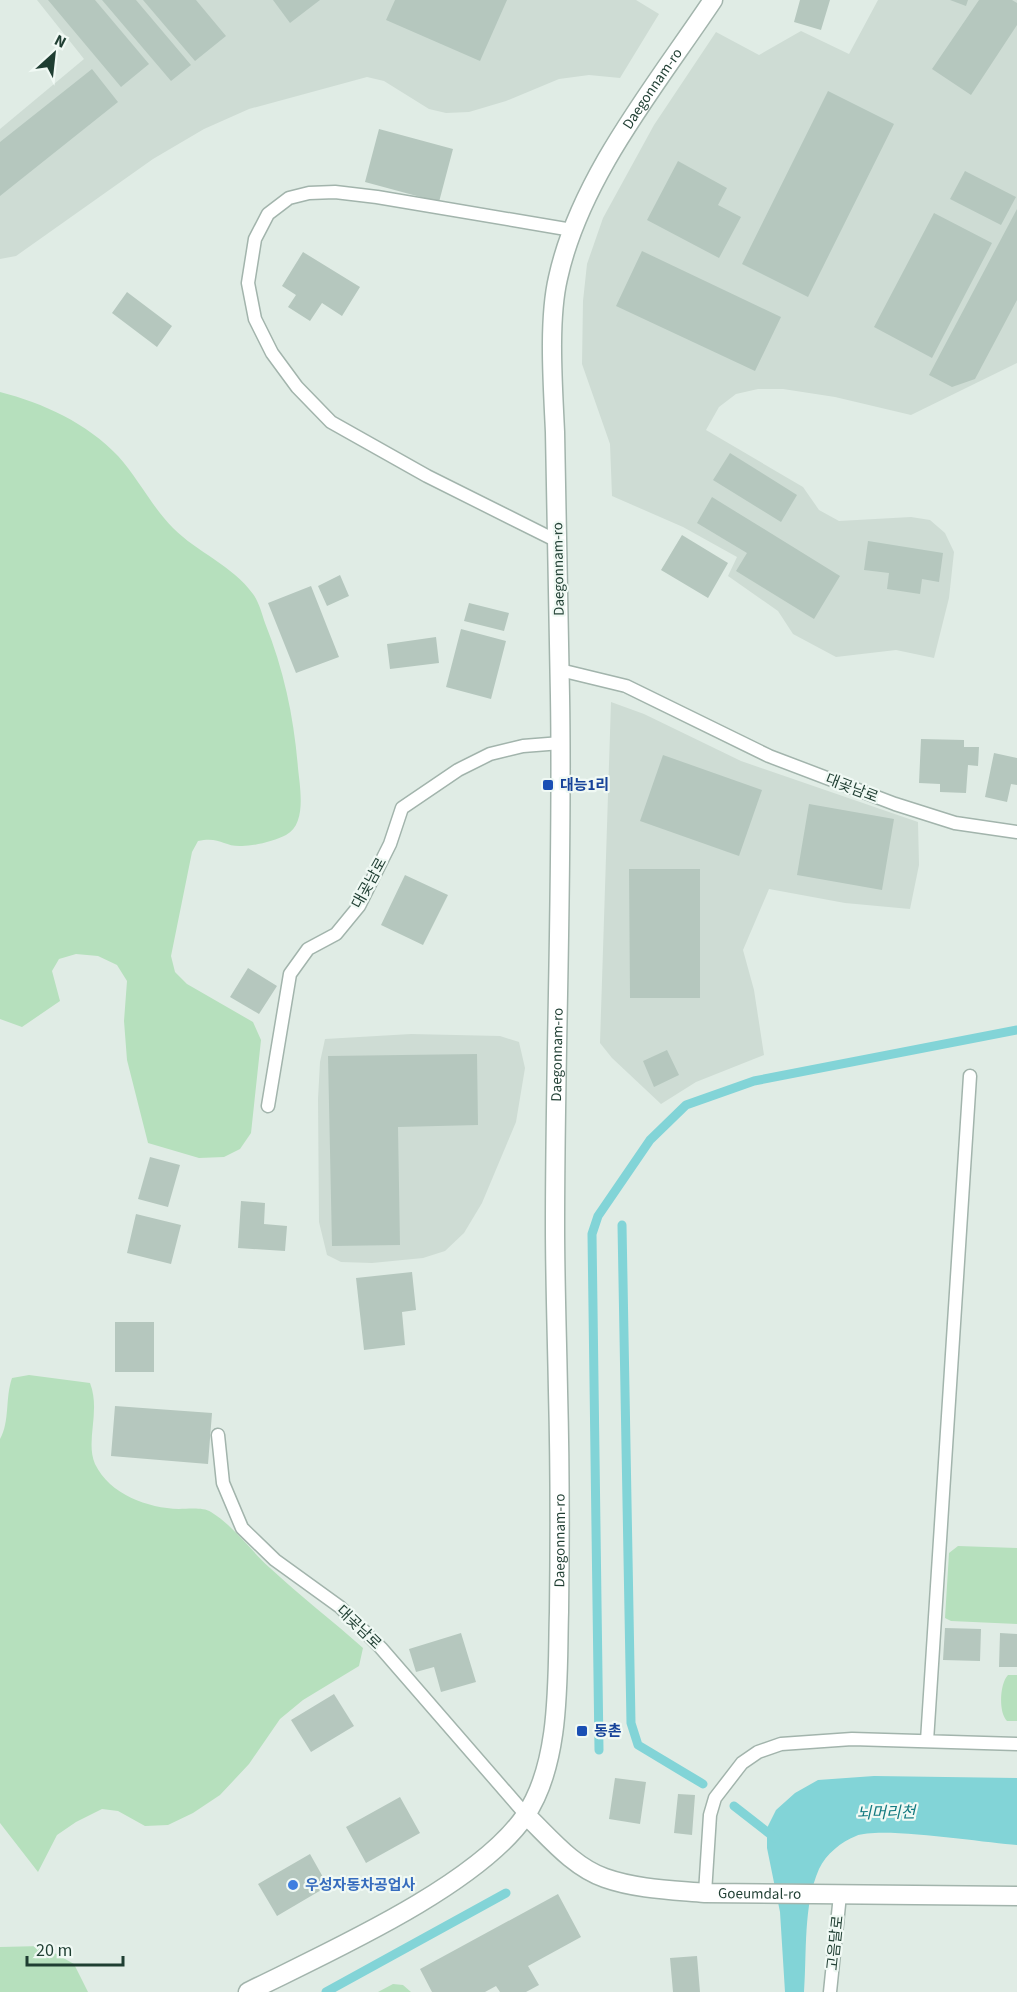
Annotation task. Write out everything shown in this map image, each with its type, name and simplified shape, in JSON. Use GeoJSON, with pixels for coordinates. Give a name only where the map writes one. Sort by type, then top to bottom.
{"type":"FeatureCollection","features":[{"type":"Feature","properties":{"kind":"street","name":"Daegonnam-ro"},"geometry":{"type":"LineString","coordinates":[[248,1992],[315,1959],[439,1890],[490,1853],[526,1815],[541,1785],[547,1763],[553,1733],[557,1667],[561,1511],[555,1228],[561,743],[553,362],[557,282],[572,230],[613,151],[713,0]]}},
{"type":"Feature","properties":{"kind":"street","name":"Goeumdal-ro"},"geometry":{"type":"LineString","coordinates":[[526,1815],[570,1858],[603,1878],[653,1888],[705,1893],[1017,1896]]}},
{"type":"Feature","properties":{"kind":"lane"},"geometry":{"type":"LineString","coordinates":[[557,541],[427,476],[331,422],[297,387],[272,353],[255,319],[248,283],[255,239],[268,214],[289,198],[309,193],[335,192],[377,197],[572,230]]}},
{"type":"Feature","properties":{"kind":"lane","name":"대곶남로"},"geometry":{"type":"LineString","coordinates":[[560,670],[626,686],[769,756],[895,804],[955,823],[1017,832]]}},
{"type":"Feature","properties":{"kind":"lane","name":"대곶남로"},"geometry":{"type":"LineString","coordinates":[[268,1106],[290,974],[308,949],[336,933],[359,906],[390,844],[402,808],[458,770],[490,754],[523,746],[561,743]]}},
{"type":"Feature","properties":{"kind":"lane"},"geometry":{"type":"LineString","coordinates":[[927,1741],[970,1076]]}},
{"type":"Feature","properties":{"kind":"lane","name":"대곶남로"},"geometry":{"type":"LineString","coordinates":[[218,1435],[223,1483],[242,1528],[275,1560],[340,1607],[381,1648],[526,1815]]}},
{"type":"Feature","properties":{"kind":"lane"},"geometry":{"type":"LineString","coordinates":[[705,1893],[710,1815],[715,1798],[742,1763],[758,1752],[781,1744],[806,1741],[1017,1744]]}},
{"type":"Feature","properties":{"kind":"lane","name":"고음달로"},"geometry":{"type":"LineString","coordinates":[[830,1992],[840,1895]]}},
{"type":"Feature","properties":{"kind":"shaded area"},"geometry":{"type":"Polygon","coordinates":[[[37,0],[636,0],[659,14],[620,78],[589,75],[559,79],[506,101],[469,112],[446,113],[429,109],[384,81],[367,77],[249,109],[204,129],[153,159],[16,256],[0,259],[0,129],[84,59],[37,0]]]}},
{"type":"Feature","properties":{"kind":"shaded area"},"geometry":{"type":"Polygon","coordinates":[[[878,0],[1017,0],[1017,363],[911,415],[835,397],[783,389],[758,389],[736,394],[719,407],[706,430],[803,487],[819,510],[839,521],[911,517],[930,520],[945,533],[954,552],[949,598],[934,658],[896,650],[836,657],[793,634],[778,611],[728,576],[737,557],[683,527],[612,496],[610,444],[582,364],[583,301],[587,264],[603,218],[654,125],[716,32],[759,55],[801,31],[849,54],[878,0]]]}},
{"type":"Feature","properties":{"kind":"shaded area"},"geometry":{"type":"Polygon","coordinates":[[[611,702],[644,714],[741,761],[918,822],[919,865],[910,909],[845,903],[769,889],[743,950],[754,990],[764,1055],[696,1082],[661,1104],[612,1058],[600,1043],[611,702]]]}},
{"type":"Feature","properties":{"kind":"shaded area"},"geometry":{"type":"Polygon","coordinates":[[[411,1034],[500,1036],[519,1042],[525,1068],[516,1122],[482,1203],[464,1233],[445,1251],[423,1258],[372,1263],[341,1262],[327,1255],[319,1222],[318,1099],[320,1062],[325,1039],[411,1034]]]}},
{"type":"Feature","properties":{"kind":"green space"},"geometry":{"type":"Polygon","coordinates":[[[0,392],[48,408],[78,424],[106,444],[118,456],[173,528],[245,584],[257,601],[278,658],[291,713],[296,749],[301,795],[297,823],[286,835],[247,846],[236,846],[212,840],[198,841],[192,852],[171,956],[175,972],[187,984],[253,1022],[261,1040],[251,1133],[240,1149],[224,1157],[199,1158],[148,1143],[127,1060],[124,1021],[127,981],[117,965],[98,956],[76,954],[59,959],[52,971],[60,1001],[22,1027],[0,1019],[0,392]]]}},
{"type":"Feature","properties":{"kind":"green space"},"geometry":{"type":"Polygon","coordinates":[[[29,1375],[90,1383],[94,1404],[92,1455],[95,1464],[110,1484],[131,1498],[155,1506],[208,1510],[227,1524],[281,1578],[363,1648],[359,1666],[303,1700],[280,1719],[249,1764],[220,1795],[193,1813],[168,1825],[145,1826],[118,1811],[102,1809],[57,1835],[38,1872],[0,1823],[0,1439],[5,1425],[12,1378],[29,1375]]]}},
{"type":"Feature","properties":{"kind":"green space"},"geometry":{"type":"Polygon","coordinates":[[[958,1546],[1017,1548],[1017,1624],[951,1621],[945,1618],[949,1553],[958,1546]]]}},
{"type":"Feature","properties":{"kind":"green space"},"geometry":{"type":"Polygon","coordinates":[[[1008,1675],[1017,1675],[1017,1721],[1007,1721],[1002,1711],[1003,1684],[1008,1675]]]}},
{"type":"Feature","properties":{"kind":"green space"},"geometry":{"type":"Polygon","coordinates":[[[42,1946],[74,1964],[88,1992],[0,1992],[0,1947],[42,1946]]]}},
{"type":"Feature","properties":{"kind":"green space"},"geometry":{"type":"Polygon","coordinates":[[[393,1984],[403,1985],[411,1992],[378,1992],[393,1984]]]}},
{"type":"Feature","properties":{"kind":"water","name":"뇌머리천"},"geometry":{"type":"Polygon","coordinates":[[[874,1776],[1017,1778],[1017,1845],[887,1833],[869,1833],[845,1842],[826,1858],[814,1883],[808,1913],[804,1992],[785,1992],[780,1912],[767,1848],[767,1828],[776,1810],[795,1793],[818,1780],[874,1776]]]}},
{"type":"Feature","properties":{"kind":"building"},"geometry":{"type":"Polygon","coordinates":[[[48,0],[95,0],[149,64],[121,87],[48,0]]]}},
{"type":"Feature","properties":{"kind":"building"},"geometry":{"type":"Polygon","coordinates":[[[102,0],[136,0],[191,65],[171,81],[102,0]]]}},
{"type":"Feature","properties":{"kind":"building"},"geometry":{"type":"Polygon","coordinates":[[[143,0],[196,0],[226,36],[195,61],[143,0]]]}},
{"type":"Feature","properties":{"kind":"building"},"geometry":{"type":"Polygon","coordinates":[[[273,0],[320,0],[290,23],[273,0]]]}},
{"type":"Feature","properties":{"kind":"building"},"geometry":{"type":"Polygon","coordinates":[[[395,0],[507,0],[480,61],[386,20],[395,0]]]}},
{"type":"Feature","properties":{"kind":"building"},"geometry":{"type":"Polygon","coordinates":[[[800,0],[830,0],[821,30],[794,22],[800,0]]]}},
{"type":"Feature","properties":{"kind":"building"},"geometry":{"type":"Polygon","coordinates":[[[950,0],[968,0],[966,6],[950,0]]]}},
{"type":"Feature","properties":{"kind":"building"},"geometry":{"type":"Polygon","coordinates":[[[979,0],[1012,0],[1017,3],[1017,25],[971,95],[932,69],[979,0]]]}},
{"type":"Feature","properties":{"kind":"building"},"geometry":{"type":"Polygon","coordinates":[[[92,69],[118,102],[0,196],[0,142],[92,69]]]}},
{"type":"Feature","properties":{"kind":"building"},"geometry":{"type":"Polygon","coordinates":[[[828,91],[894,124],[808,297],[742,264],[828,91]]]}},
{"type":"Feature","properties":{"kind":"building"},"geometry":{"type":"Polygon","coordinates":[[[379,129],[453,149],[439,202],[365,182],[379,129]]]}},
{"type":"Feature","properties":{"kind":"building"},"geometry":{"type":"Polygon","coordinates":[[[678,161],[727,188],[718,205],[741,217],[719,258],[647,220],[678,161]]]}},
{"type":"Feature","properties":{"kind":"building"},"geometry":{"type":"Polygon","coordinates":[[[965,171],[1016,197],[1001,225],[950,199],[965,171]]]}},
{"type":"Feature","properties":{"kind":"building"},"geometry":{"type":"Polygon","coordinates":[[[1017,209],[1017,300],[975,379],[952,387],[929,375],[1017,209]]]}},
{"type":"Feature","properties":{"kind":"building"},"geometry":{"type":"Polygon","coordinates":[[[934,213],[992,243],[932,358],[874,327],[934,213]]]}},
{"type":"Feature","properties":{"kind":"building"},"geometry":{"type":"Polygon","coordinates":[[[642,251],[781,317],[755,371],[616,306],[642,251]]]}},
{"type":"Feature","properties":{"kind":"building"},"geometry":{"type":"Polygon","coordinates":[[[303,252],[360,287],[342,316],[322,303],[310,321],[288,307],[296,295],[282,286],[303,252]]]}},
{"type":"Feature","properties":{"kind":"building"},"geometry":{"type":"Polygon","coordinates":[[[127,292],[172,326],[157,347],[112,313],[127,292]]]}},
{"type":"Feature","properties":{"kind":"building"},"geometry":{"type":"Polygon","coordinates":[[[730,453],[797,495],[781,522],[713,480],[730,453]]]}},
{"type":"Feature","properties":{"kind":"building"},"geometry":{"type":"Polygon","coordinates":[[[712,497],[840,576],[814,619],[736,571],[747,553],[697,523],[712,497]]]}},
{"type":"Feature","properties":{"kind":"building"},"geometry":{"type":"Polygon","coordinates":[[[682,535],[728,563],[708,598],[661,570],[682,535]]]}},
{"type":"Feature","properties":{"kind":"building"},"geometry":{"type":"Polygon","coordinates":[[[868,541],[943,553],[939,582],[922,579],[920,594],[887,589],[889,573],[864,570],[868,541]]]}},
{"type":"Feature","properties":{"kind":"building"},"geometry":{"type":"Polygon","coordinates":[[[340,575],[349,596],[327,606],[318,586],[340,575]]]}},
{"type":"Feature","properties":{"kind":"building"},"geometry":{"type":"Polygon","coordinates":[[[311,586],[339,657],[296,673],[268,603],[311,586]]]}},
{"type":"Feature","properties":{"kind":"building"},"geometry":{"type":"Polygon","coordinates":[[[469,603],[509,613],[504,631],[464,621],[469,603]]]}},
{"type":"Feature","properties":{"kind":"building"},"geometry":{"type":"Polygon","coordinates":[[[461,629],[506,641],[491,699],[446,687],[461,629]]]}},
{"type":"Feature","properties":{"kind":"building"},"geometry":{"type":"Polygon","coordinates":[[[436,637],[439,663],[390,669],[387,644],[436,637]]]}},
{"type":"Feature","properties":{"kind":"building"},"geometry":{"type":"Polygon","coordinates":[[[921,739],[964,740],[964,747],[979,747],[978,766],[968,765],[966,793],[940,792],[940,784],[919,783],[921,739]]]}},
{"type":"Feature","properties":{"kind":"building"},"geometry":{"type":"Polygon","coordinates":[[[994,753],[1017,758],[1017,785],[1011,784],[1007,802],[985,797],[994,753]]]}},
{"type":"Feature","properties":{"kind":"building"},"geometry":{"type":"Polygon","coordinates":[[[663,755],[762,790],[739,856],[640,821],[663,755]]]}},
{"type":"Feature","properties":{"kind":"building"},"geometry":{"type":"Polygon","coordinates":[[[809,804],[894,819],[882,890],[797,875],[809,804]]]}},
{"type":"Feature","properties":{"kind":"building"},"geometry":{"type":"Polygon","coordinates":[[[629,869],[700,869],[700,998],[630,998],[629,869]]]}},
{"type":"Feature","properties":{"kind":"building"},"geometry":{"type":"Polygon","coordinates":[[[405,875],[448,895],[423,945],[381,925],[405,875]]]}},
{"type":"Feature","properties":{"kind":"building"},"geometry":{"type":"Polygon","coordinates":[[[248,968],[277,986],[259,1014],[230,997],[248,968]]]}},
{"type":"Feature","properties":{"kind":"building"},"geometry":{"type":"Polygon","coordinates":[[[667,1050],[679,1075],[654,1087],[643,1061],[667,1050]]]}},
{"type":"Feature","properties":{"kind":"building"},"geometry":{"type":"Polygon","coordinates":[[[477,1054],[478,1125],[398,1127],[400,1245],[332,1246],[328,1056],[477,1054]]]}},
{"type":"Feature","properties":{"kind":"building"},"geometry":{"type":"Polygon","coordinates":[[[150,1157],[180,1165],[168,1207],[138,1199],[150,1157]]]}},
{"type":"Feature","properties":{"kind":"building"},"geometry":{"type":"Polygon","coordinates":[[[241,1201],[265,1203],[264,1224],[287,1226],[285,1251],[238,1248],[241,1201]]]}},
{"type":"Feature","properties":{"kind":"building"},"geometry":{"type":"Polygon","coordinates":[[[136,1214],[181,1225],[171,1264],[127,1253],[136,1214]]]}},
{"type":"Feature","properties":{"kind":"building"},"geometry":{"type":"Polygon","coordinates":[[[412,1272],[416,1310],[402,1312],[405,1345],[364,1350],[356,1278],[412,1272]]]}},
{"type":"Feature","properties":{"kind":"building"},"geometry":{"type":"Polygon","coordinates":[[[115,1322],[154,1322],[154,1372],[115,1372],[115,1322]]]}},
{"type":"Feature","properties":{"kind":"building"},"geometry":{"type":"Polygon","coordinates":[[[115,1406],[212,1413],[208,1464],[111,1456],[115,1406]]]}},
{"type":"Feature","properties":{"kind":"building"},"geometry":{"type":"Polygon","coordinates":[[[945,1628],[981,1629],[980,1661],[943,1660],[945,1628]]]}},
{"type":"Feature","properties":{"kind":"building"},"geometry":{"type":"Polygon","coordinates":[[[461,1633],[476,1682],[441,1692],[434,1667],[416,1672],[409,1649],[461,1633]]]}},
{"type":"Feature","properties":{"kind":"building"},"geometry":{"type":"Polygon","coordinates":[[[1000,1633],[1017,1634],[1017,1667],[999,1667],[1000,1633]]]}},
{"type":"Feature","properties":{"kind":"building"},"geometry":{"type":"Polygon","coordinates":[[[334,1694],[354,1726],[311,1752],[291,1720],[334,1694]]]}},
{"type":"Feature","properties":{"kind":"building"},"geometry":{"type":"Polygon","coordinates":[[[615,1778],[646,1782],[640,1824],[609,1819],[615,1778]]]}},
{"type":"Feature","properties":{"kind":"building"},"geometry":{"type":"Polygon","coordinates":[[[678,1794],[695,1795],[692,1835],[674,1833],[678,1794]]]}},
{"type":"Feature","properties":{"kind":"building"},"geometry":{"type":"Polygon","coordinates":[[[400,1797],[420,1833],[366,1863],[346,1827],[400,1797]]]}},
{"type":"Feature","properties":{"kind":"building","name":"우성자동차공업사"},"geometry":{"type":"Polygon","coordinates":[[[310,1854],[328,1886],[277,1916],[258,1884],[310,1854]]]}},
{"type":"Feature","properties":{"kind":"building"},"geometry":{"type":"Polygon","coordinates":[[[558,1894],[581,1937],[528,1966],[539,1985],[526,1992],[500,1992],[496,1986],[485,1992],[432,1992],[420,1969],[558,1894]]]}},
{"type":"Feature","properties":{"kind":"building"},"geometry":{"type":"Polygon","coordinates":[[[697,1956],[700,1992],[673,1992],[670,1958],[697,1956]]]}},
{"type":"Feature","properties":{"kind":"waterway"},"geometry":{"type":"LineString","coordinates":[[599,1750],[592,1234],[598,1216],[650,1140],[686,1105],[754,1081],[1017,1030]]}},
{"type":"Feature","properties":{"kind":"waterway"},"geometry":{"type":"LineString","coordinates":[[622,1225],[631,1723],[638,1745],[703,1784]]}},
{"type":"Feature","properties":{"kind":"waterway"},"geometry":{"type":"LineString","coordinates":[[734,1806],[775,1838]]}},
{"type":"Feature","properties":{"kind":"waterway"},"geometry":{"type":"LineString","coordinates":[[326,1992],[506,1893]]}},
{"type":"Feature","properties":{"kind":"place","name":"대능1리"},"geometry":{"type":"Point","coordinates":[548,785]}},
{"type":"Feature","properties":{"kind":"place","name":"동촌"},"geometry":{"type":"Point","coordinates":[582,1731]}},
{"type":"Feature","properties":{"kind":"place","name":"우성자동차공업사"},"geometry":{"type":"Point","coordinates":[293,1885]}}]}
